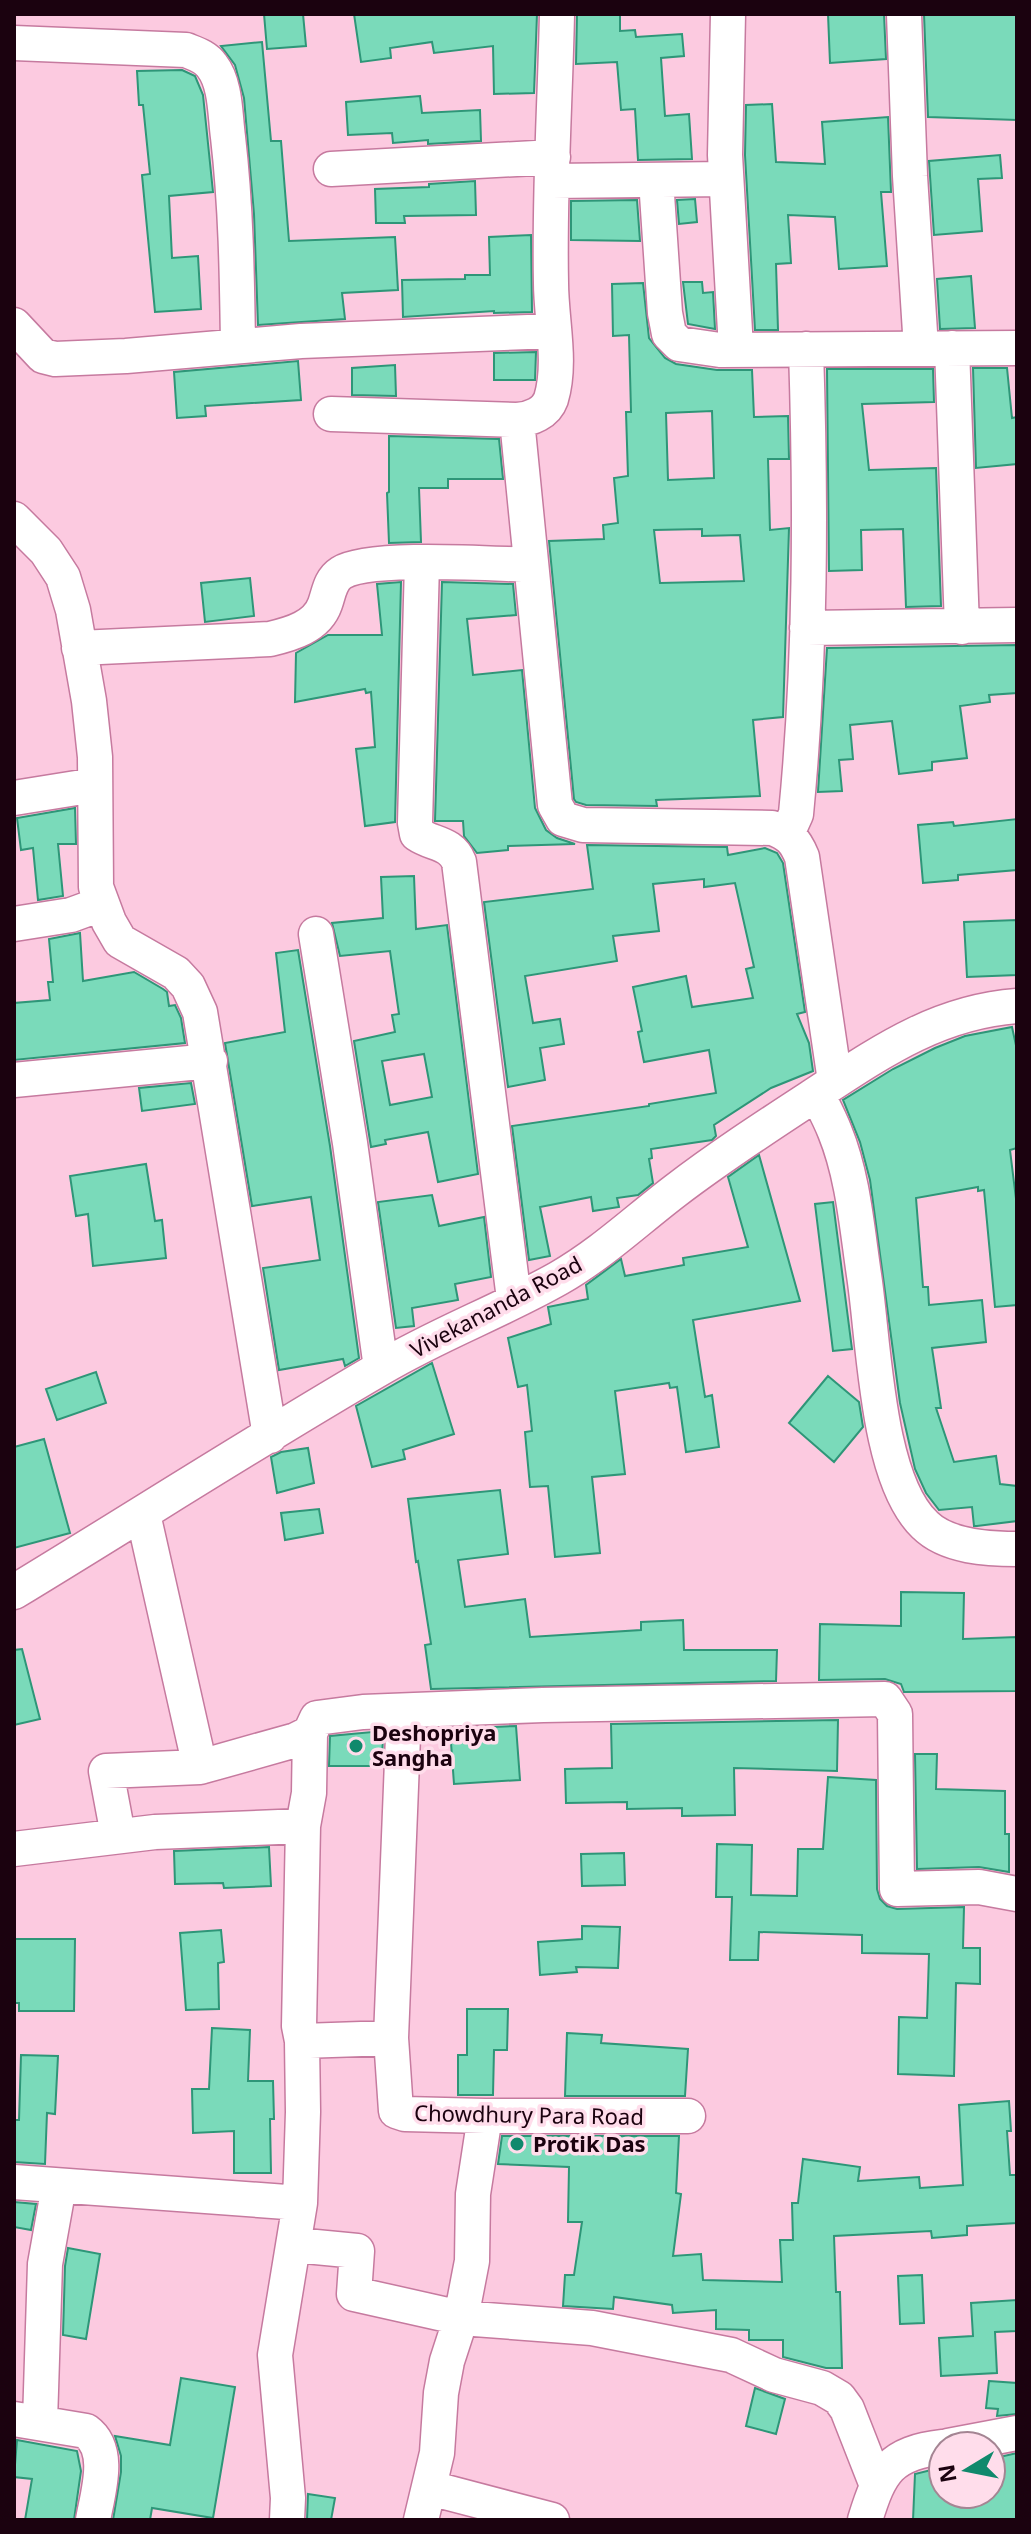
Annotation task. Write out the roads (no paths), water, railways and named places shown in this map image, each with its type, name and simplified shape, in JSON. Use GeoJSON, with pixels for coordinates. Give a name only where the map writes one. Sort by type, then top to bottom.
{"type":"FeatureCollection","features":[{"type":"Feature","properties":{"kind":"street"},"geometry":{"type":"LineString","coordinates":[[331,414],[517,420],[540,413],[550,402],[556,377],[551,285],[557,14]]}},
{"type":"Feature","properties":{"kind":"street"},"geometry":{"type":"LineString","coordinates":[[728,14],[726,179],[736,349]]}},
{"type":"Feature","properties":{"kind":"street"},"geometry":{"type":"LineString","coordinates":[[904,14],[910,176],[936,348],[962,627]]}},
{"type":"Feature","properties":{"kind":"street"},"geometry":{"type":"LineString","coordinates":[[14,43],[186,50],[200,55],[211,64],[219,78],[224,105],[235,196],[238,345]]}},
{"type":"Feature","properties":{"kind":"street"},"geometry":{"type":"LineString","coordinates":[[331,169],[553,169],[656,180],[726,179]]}},
{"type":"Feature","properties":{"kind":"street"},"geometry":{"type":"LineString","coordinates":[[656,180],[665,313],[669,334],[679,344],[695,348],[736,349],[1017,348]]}},
{"type":"Feature","properties":{"kind":"street"},"geometry":{"type":"LineString","coordinates":[[14,325],[43,356],[55,359],[126,356],[238,345],[554,331]]}},
{"type":"Feature","properties":{"kind":"street"},"geometry":{"type":"LineString","coordinates":[[787,834],[796,814],[807,628],[810,474],[806,349]]}},
{"type":"Feature","properties":{"kind":"street"},"geometry":{"type":"LineString","coordinates":[[517,420],[555,805],[563,819],[583,825],[772,828],[796,842],[804,872],[826,1088],[844,1160],[865,1278],[876,1381],[895,1474],[925,1525],[941,1536],[968,1545],[1017,1549]]}},
{"type":"Feature","properties":{"kind":"street"},"geometry":{"type":"LineString","coordinates":[[14,519],[30,551],[63,577],[73,610],[95,757],[96,887],[101,904],[120,941],[176,973],[188,986],[200,1012],[270,1436]]}},
{"type":"Feature","properties":{"kind":"street"},"geometry":{"type":"LineString","coordinates":[[79,648],[270,639],[291,634],[310,624],[324,609],[331,584],[338,574],[356,566],[422,563],[531,565]]}},
{"type":"Feature","properties":{"kind":"street"},"geometry":{"type":"LineString","coordinates":[[422,563],[415,823],[417,834],[426,840],[449,846],[459,862],[514,1299]]}},
{"type":"Feature","properties":{"kind":"street"},"geometry":{"type":"LineString","coordinates":[[807,628],[1017,625]]}},
{"type":"Feature","properties":{"kind":"street"},"geometry":{"type":"LineString","coordinates":[[14,798],[95,785]]}},
{"type":"Feature","properties":{"kind":"street"},"geometry":{"type":"LineString","coordinates":[[14,924],[71,915],[101,904]]}},
{"type":"Feature","properties":{"kind":"street"},"geometry":{"type":"LineString","coordinates":[[316,934],[350,1143],[381,1368]]}},
{"type":"Feature","properties":{"kind":"street","name":"Vivekananda Road"},"geometry":{"type":"LineString","coordinates":[[14,1592],[381,1368],[559,1278],[614,1240],[677,1190],[896,1043],[954,1017],[994,1008],[1016,1014]]}},
{"type":"Feature","properties":{"kind":"street"},"geometry":{"type":"LineString","coordinates":[[14,1080],[210,1061]]}},
{"type":"Feature","properties":{"kind":"street"},"geometry":{"type":"LineString","coordinates":[[143,1514],[200,1767]]}},
{"type":"Feature","properties":{"kind":"street"},"geometry":{"type":"LineString","coordinates":[[287,2520],[288,2498],[275,2355],[300,2203],[303,2112],[299,2026],[303,1826],[309,1793],[310,1733],[317,1718],[363,1712],[543,1705],[885,1699],[895,1714],[897,1889],[979,1887],[1017,1894]]}},
{"type":"Feature","properties":{"kind":"street","name":"Chowdhury Para Road"},"geometry":{"type":"LineString","coordinates":[[404,1711],[391,2038],[396,2111],[485,2116],[688,2116]]}},
{"type":"Feature","properties":{"kind":"street"},"geometry":{"type":"LineString","coordinates":[[118,1835],[106,1771],[200,1767],[296,1740],[310,1733]]}},
{"type":"Feature","properties":{"kind":"street"},"geometry":{"type":"LineString","coordinates":[[14,1849],[118,1835],[303,1826]]}},
{"type":"Feature","properties":{"kind":"street"},"geometry":{"type":"LineString","coordinates":[[302,2041],[391,2038]]}},
{"type":"Feature","properties":{"kind":"street"},"geometry":{"type":"LineString","coordinates":[[485,2116],[473,2194],[472,2261],[461,2318],[447,2361],[441,2393],[437,2453],[426,2504],[552,2520]]}},
{"type":"Feature","properties":{"kind":"street"},"geometry":{"type":"LineString","coordinates":[[14,2182],[300,2203]]}},
{"type":"Feature","properties":{"kind":"street"},"geometry":{"type":"LineString","coordinates":[[59,2186],[45,2264],[27,2421],[86,2431],[99,2443],[101,2468],[93,2520]]}},
{"type":"Feature","properties":{"kind":"street"},"geometry":{"type":"LineString","coordinates":[[295,2245],[357,2251],[354,2294],[461,2318],[633,2334],[731,2355],[774,2375],[822,2388],[839,2398],[847,2409],[876,2483]]}},
{"type":"Feature","properties":{"kind":"street"},"geometry":{"type":"LineString","coordinates":[[865,2520],[876,2483],[899,2458],[927,2449]]}},
{"type":"Feature","properties":{"kind":"place","name":"Deshopriya Sangha"},"geometry":{"type":"Point","coordinates":[356,1746]}},
{"type":"Feature","properties":{"kind":"place","name":"Protik Das"},"geometry":{"type":"Point","coordinates":[517,2144]}}]}
